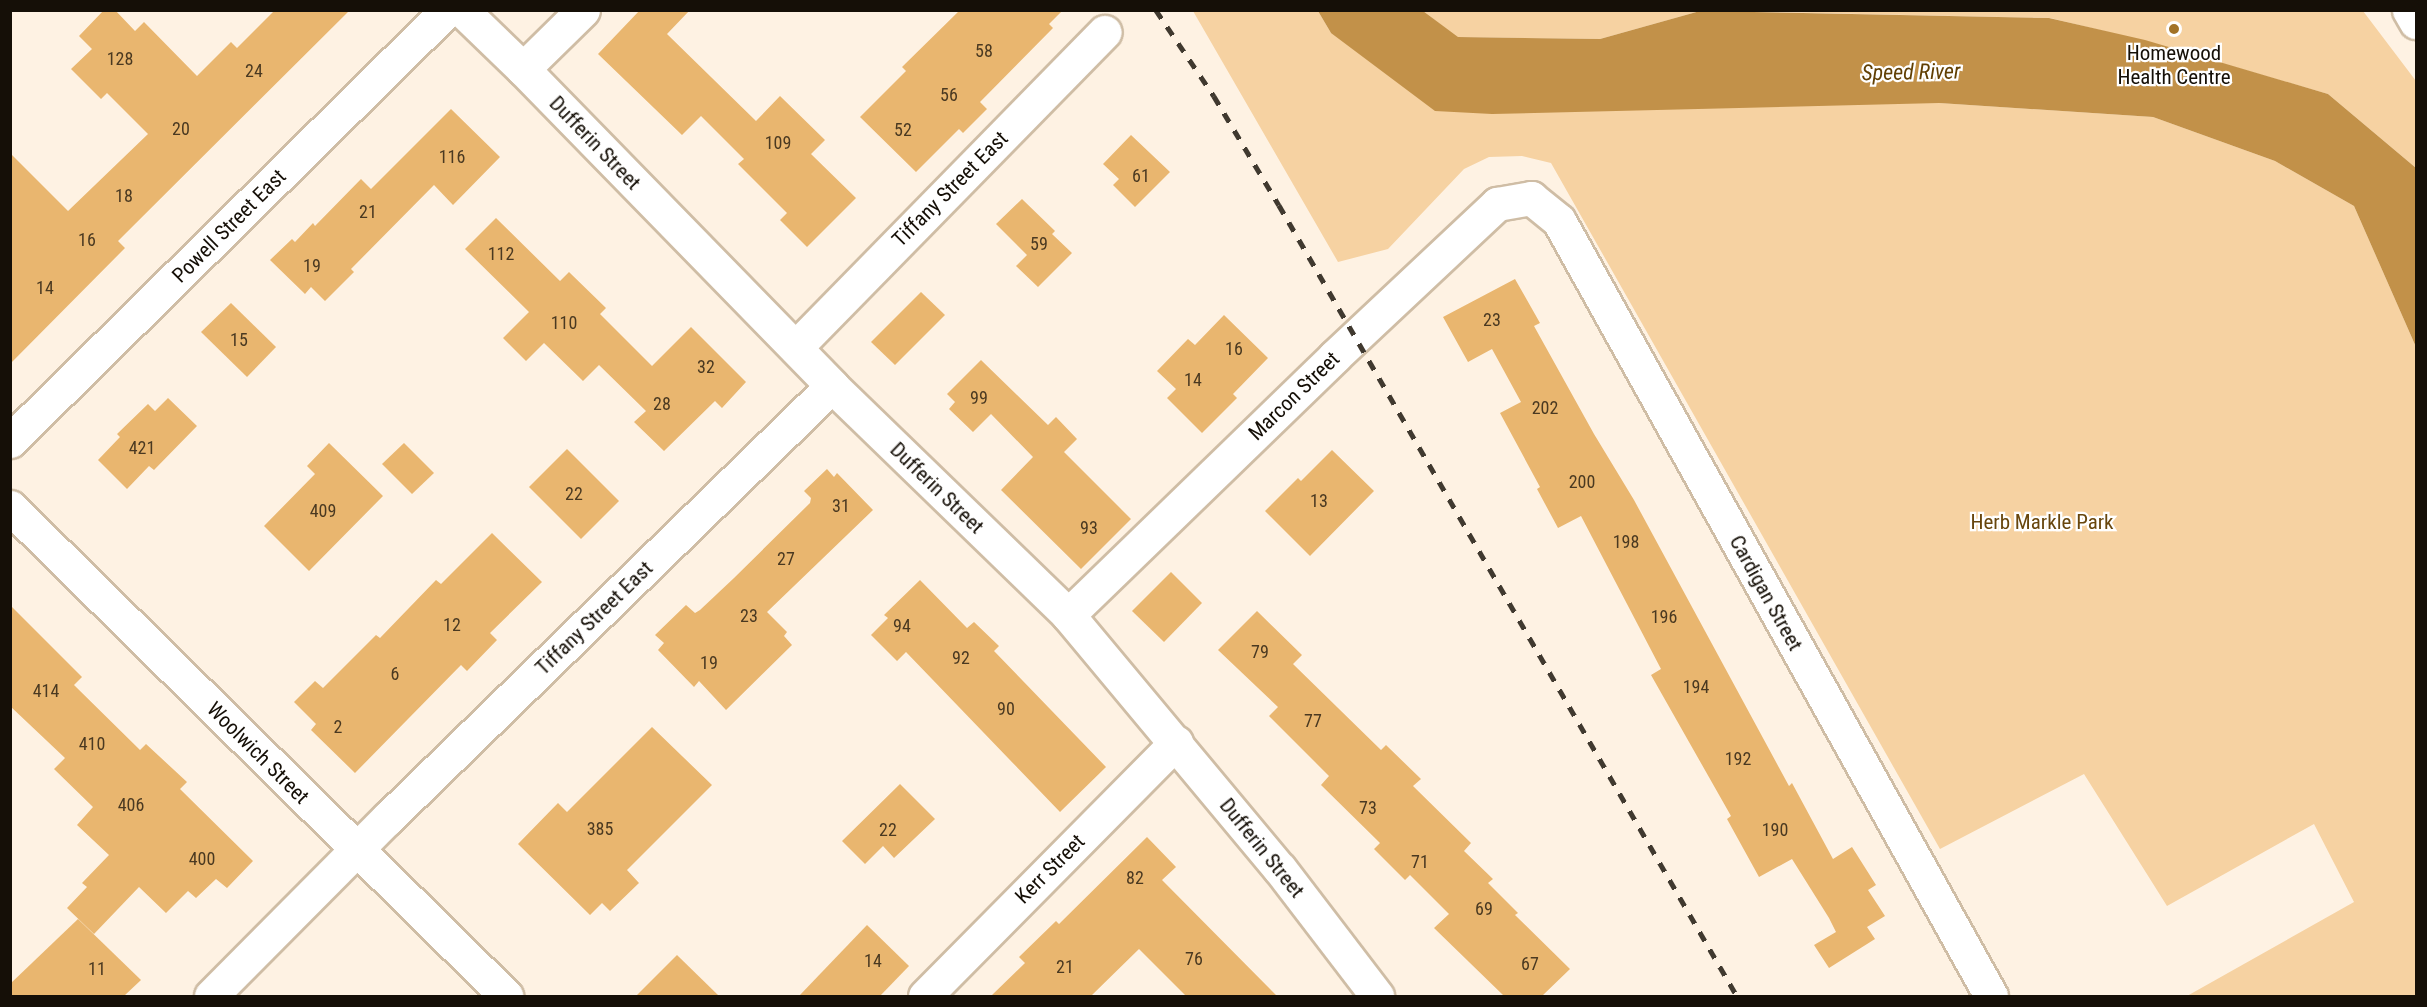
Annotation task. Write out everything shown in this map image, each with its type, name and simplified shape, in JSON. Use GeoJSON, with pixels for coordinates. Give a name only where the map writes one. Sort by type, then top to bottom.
{"type":"FeatureCollection","features":[{"type":"Feature","properties":{"kind":"street","name":"Powell Street East"},"geometry":{"type":"LineString","coordinates":[[10,441],[447,10]]}},
{"type":"Feature","properties":{"kind":"street","name":"Dufferin Street"},"geometry":{"type":"LineString","coordinates":[[462,10],[523,69],[832,386],[1068,615],[1281,868],[1377,996]]}},
{"type":"Feature","properties":{"kind":"street"},"geometry":{"type":"LineString","coordinates":[[523,69],[584,10]]}},
{"type":"Feature","properties":{"kind":"street"},"geometry":{"type":"LineString","coordinates":[[2409,10],[2416,22]]}},
{"type":"Feature","properties":{"kind":"street","name":"Tiffany Street East"},"geometry":{"type":"LineString","coordinates":[[796,347],[1105,32]]}},
{"type":"Feature","properties":{"kind":"street","name":"Marcon Street"},"geometry":{"type":"LineString","coordinates":[[1068,615],[1334,357],[1497,204],[1531,198]]}},
{"type":"Feature","properties":{"kind":"street","name":"Cardigan Street"},"geometry":{"type":"LineString","coordinates":[[1531,198],[1559,220],[1991,996]]}},
{"type":"Feature","properties":{"kind":"street","name":"Tiffany Street East"},"geometry":{"type":"LineString","coordinates":[[212,996],[356,850],[832,386]]}},
{"type":"Feature","properties":{"kind":"street","name":"Woolwich Street"},"geometry":{"type":"LineString","coordinates":[[10,507],[506,996]]}},
{"type":"Feature","properties":{"kind":"street","name":"Kerr Street"},"geometry":{"type":"LineString","coordinates":[[925,996],[1176,742]]}},
{"type":"Feature","properties":{"kind":"green space","name":"Herb Markle Park"},"geometry":{"type":"Polygon","coordinates":[[[1193,11],[1318,11],[1331,33],[1939,103],[2153,117],[2275,161],[2354,206],[2416,347],[2416,996],[2187,996],[2354,902],[2314,824],[2167,906],[2084,774],[1940,849],[1551,163],[1522,156],[1489,157],[1464,169],[1388,249],[1338,262],[1193,11]]]}},
{"type":"Feature","properties":{"kind":"green space"},"geometry":{"type":"Polygon","coordinates":[[[1423,11],[1700,11],[1600,39],[1457,37],[1423,11]]]}},
{"type":"Feature","properties":{"kind":"green space"},"geometry":{"type":"Polygon","coordinates":[[[1723,11],[2363,11],[2416,81],[2416,168],[2328,94],[2145,41],[2050,18],[1723,11]]]}},
{"type":"Feature","properties":{"kind":"water","name":"Speed River"},"geometry":{"type":"Polygon","coordinates":[[[1318,11],[1423,11],[1458,37],[1600,39],[1700,11],[2049,18],[2145,40],[2328,94],[2416,168],[2416,347],[2354,206],[2275,161],[2153,117],[1939,103],[1492,114],[1435,111],[1331,33],[1318,11]]]}},
{"type":"Feature","properties":{"kind":"building"},"geometry":{"type":"Polygon","coordinates":[[[104,10],[115,10],[135,31],[144,22],[197,76],[231,42],[237,48],[275,10],[350,10],[118,241],[125,248],[10,364],[10,153],[68,211],[148,134],[107,93],[101,99],[71,69],[92,49],[79,36],[104,10]]]}},
{"type":"Feature","properties":{"kind":"building"},"geometry":{"type":"Polygon","coordinates":[[[640,10],[690,10],[667,34],[756,121],[780,96],[825,140],[811,154],[856,198],[807,247],[780,220],[787,213],[738,164],[744,159],[701,116],[682,135],[598,54],[640,10]]]}},
{"type":"Feature","properties":{"kind":"building"},"geometry":{"type":"Polygon","coordinates":[[[960,10],[1063,10],[1049,24],[1053,28],[980,102],[987,109],[963,133],[959,129],[916,172],[860,117],[906,71],[902,67],[960,10]]]}},
{"type":"Feature","properties":{"kind":"building"},"geometry":{"type":"Polygon","coordinates":[[[451,109],[500,157],[453,205],[434,185],[351,269],[354,272],[325,301],[311,287],[305,294],[270,260],[292,239],[295,242],[313,223],[315,226],[361,179],[371,189],[451,109]]]}},
{"type":"Feature","properties":{"kind":"building"},"geometry":{"type":"Polygon","coordinates":[[[1131,135],[1170,172],[1135,207],[1113,185],[1119,179],[1103,164],[1131,135]]]}},
{"type":"Feature","properties":{"kind":"building"},"geometry":{"type":"Polygon","coordinates":[[[1022,199],[1055,231],[1052,234],[1072,253],[1038,287],[1016,266],[1027,255],[996,224],[1022,199]]]}},
{"type":"Feature","properties":{"kind":"building"},"geometry":{"type":"Polygon","coordinates":[[[496,218],[560,281],[569,272],[606,308],[600,314],[652,366],[691,327],[746,382],[722,408],[715,401],[664,451],[634,422],[646,411],[599,365],[583,381],[544,343],[526,361],[503,338],[529,312],[465,249],[496,218]]]}},
{"type":"Feature","properties":{"kind":"building"},"geometry":{"type":"Polygon","coordinates":[[[1515,279],[1540,323],[1534,326],[1634,500],[1789,786],[1792,783],[1833,859],[1852,847],[1876,885],[1868,890],[1885,916],[1867,927],[1875,939],[1829,968],[1814,945],[1836,932],[1829,918],[1792,859],[1759,877],[1727,819],[1731,816],[1651,675],[1661,669],[1581,516],[1558,528],[1537,489],[1540,487],[1500,413],[1521,402],[1492,349],[1468,362],[1443,317],[1515,279]]]}},
{"type":"Feature","properties":{"kind":"building"},"geometry":{"type":"Polygon","coordinates":[[[921,292],[945,315],[895,365],[871,342],[921,292]]]}},
{"type":"Feature","properties":{"kind":"building"},"geometry":{"type":"Polygon","coordinates":[[[231,303],[276,347],[247,377],[201,332],[231,303]]]}},
{"type":"Feature","properties":{"kind":"building"},"geometry":{"type":"Polygon","coordinates":[[[1224,315],[1268,358],[1233,394],[1237,398],[1202,433],[1167,398],[1176,389],[1157,371],[1188,339],[1195,345],[1224,315]]]}},
{"type":"Feature","properties":{"kind":"building"},"geometry":{"type":"Polygon","coordinates":[[[981,360],[1048,425],[1056,417],[1077,439],[1064,452],[1131,519],[1081,569],[1001,490],[1033,457],[991,414],[973,432],[949,409],[955,402],[947,394],[981,360]]]}},
{"type":"Feature","properties":{"kind":"building"},"geometry":{"type":"Polygon","coordinates":[[[168,398],[197,426],[154,470],[149,466],[127,489],[98,460],[120,437],[117,434],[148,404],[155,411],[168,398]]]}},
{"type":"Feature","properties":{"kind":"building"},"geometry":{"type":"Polygon","coordinates":[[[329,443],[383,496],[309,571],[264,526],[315,474],[307,466],[329,443]]]}},
{"type":"Feature","properties":{"kind":"building"},"geometry":{"type":"Polygon","coordinates":[[[404,443],[434,473],[412,494],[382,464],[404,443]]]}},
{"type":"Feature","properties":{"kind":"building"},"geometry":{"type":"Polygon","coordinates":[[[567,449],[619,501],[581,539],[529,487],[567,449]]]}},
{"type":"Feature","properties":{"kind":"building"},"geometry":{"type":"Polygon","coordinates":[[[1332,450],[1374,491],[1310,556],[1265,511],[1298,478],[1301,481],[1332,450]]]}},
{"type":"Feature","properties":{"kind":"building"},"geometry":{"type":"Polygon","coordinates":[[[827,469],[834,477],[837,473],[873,510],[767,612],[787,632],[784,636],[792,645],[726,710],[699,681],[694,687],[658,650],[664,643],[655,635],[686,605],[695,613],[734,578],[810,503],[811,498],[804,491],[827,469]]]}},
{"type":"Feature","properties":{"kind":"building"},"geometry":{"type":"Polygon","coordinates":[[[492,533],[542,582],[490,633],[497,640],[467,671],[461,665],[355,773],[311,730],[316,724],[294,702],[315,681],[323,688],[376,635],[380,638],[436,580],[441,584],[492,533]]]}},
{"type":"Feature","properties":{"kind":"building"},"geometry":{"type":"Polygon","coordinates":[[[1171,572],[1202,603],[1164,642],[1132,611],[1171,572]]]}},
{"type":"Feature","properties":{"kind":"building"},"geometry":{"type":"Polygon","coordinates":[[[920,580],[967,628],[974,622],[999,646],[994,651],[1106,767],[1060,812],[906,652],[897,661],[871,635],[888,618],[884,615],[920,580]]]}},
{"type":"Feature","properties":{"kind":"building"},"geometry":{"type":"Polygon","coordinates":[[[10,605],[82,677],[74,685],[140,750],[146,744],[187,782],[180,789],[253,861],[227,888],[216,879],[196,898],[188,891],[166,913],[139,887],[94,934],[67,908],[87,887],[82,883],[109,855],[77,825],[93,807],[54,769],[65,758],[10,706],[10,605]]]}},
{"type":"Feature","properties":{"kind":"building"},"geometry":{"type":"Polygon","coordinates":[[[1257,611],[1302,655],[1293,664],[1381,750],[1386,745],[1421,779],[1413,786],[1471,843],[1464,851],[1493,879],[1488,883],[1518,913],[1515,915],[1570,969],[1542,996],[1504,996],[1434,928],[1449,914],[1410,875],[1405,880],[1374,849],[1380,843],[1321,785],[1329,776],[1269,716],[1278,707],[1218,650],[1257,611]]]}},
{"type":"Feature","properties":{"kind":"building"},"geometry":{"type":"Polygon","coordinates":[[[652,727],[712,785],[627,870],[639,883],[610,911],[602,903],[590,915],[518,844],[558,803],[567,812],[652,727]]]}},
{"type":"Feature","properties":{"kind":"building"},"geometry":{"type":"Polygon","coordinates":[[[900,784],[935,819],[894,858],[883,846],[865,864],[842,841],[900,784]]]}},
{"type":"Feature","properties":{"kind":"building"},"geometry":{"type":"Polygon","coordinates":[[[1147,837],[1176,867],[1162,880],[1277,996],[1186,996],[1139,949],[1091,996],[991,996],[1025,963],[1019,957],[1056,921],[1059,924],[1147,837]]]}},
{"type":"Feature","properties":{"kind":"building"},"geometry":{"type":"Polygon","coordinates":[[[78,919],[141,980],[124,996],[10,996],[10,984],[78,919]]]}},
{"type":"Feature","properties":{"kind":"building"},"geometry":{"type":"Polygon","coordinates":[[[867,925],[909,966],[880,996],[799,996],[867,925]]]}},
{"type":"Feature","properties":{"kind":"building"},"geometry":{"type":"Polygon","coordinates":[[[677,955],[719,996],[636,996],[677,955]]]}},
{"type":"Feature","properties":{"kind":"railway"},"geometry":{"type":"LineString","coordinates":[[1156,10],[1214,96],[1279,205],[1737,996]]}},
{"type":"Feature","properties":{"kind":"place","name":"Homewood Health Centre"},"geometry":{"type":"Point","coordinates":[2174,29]}}]}
